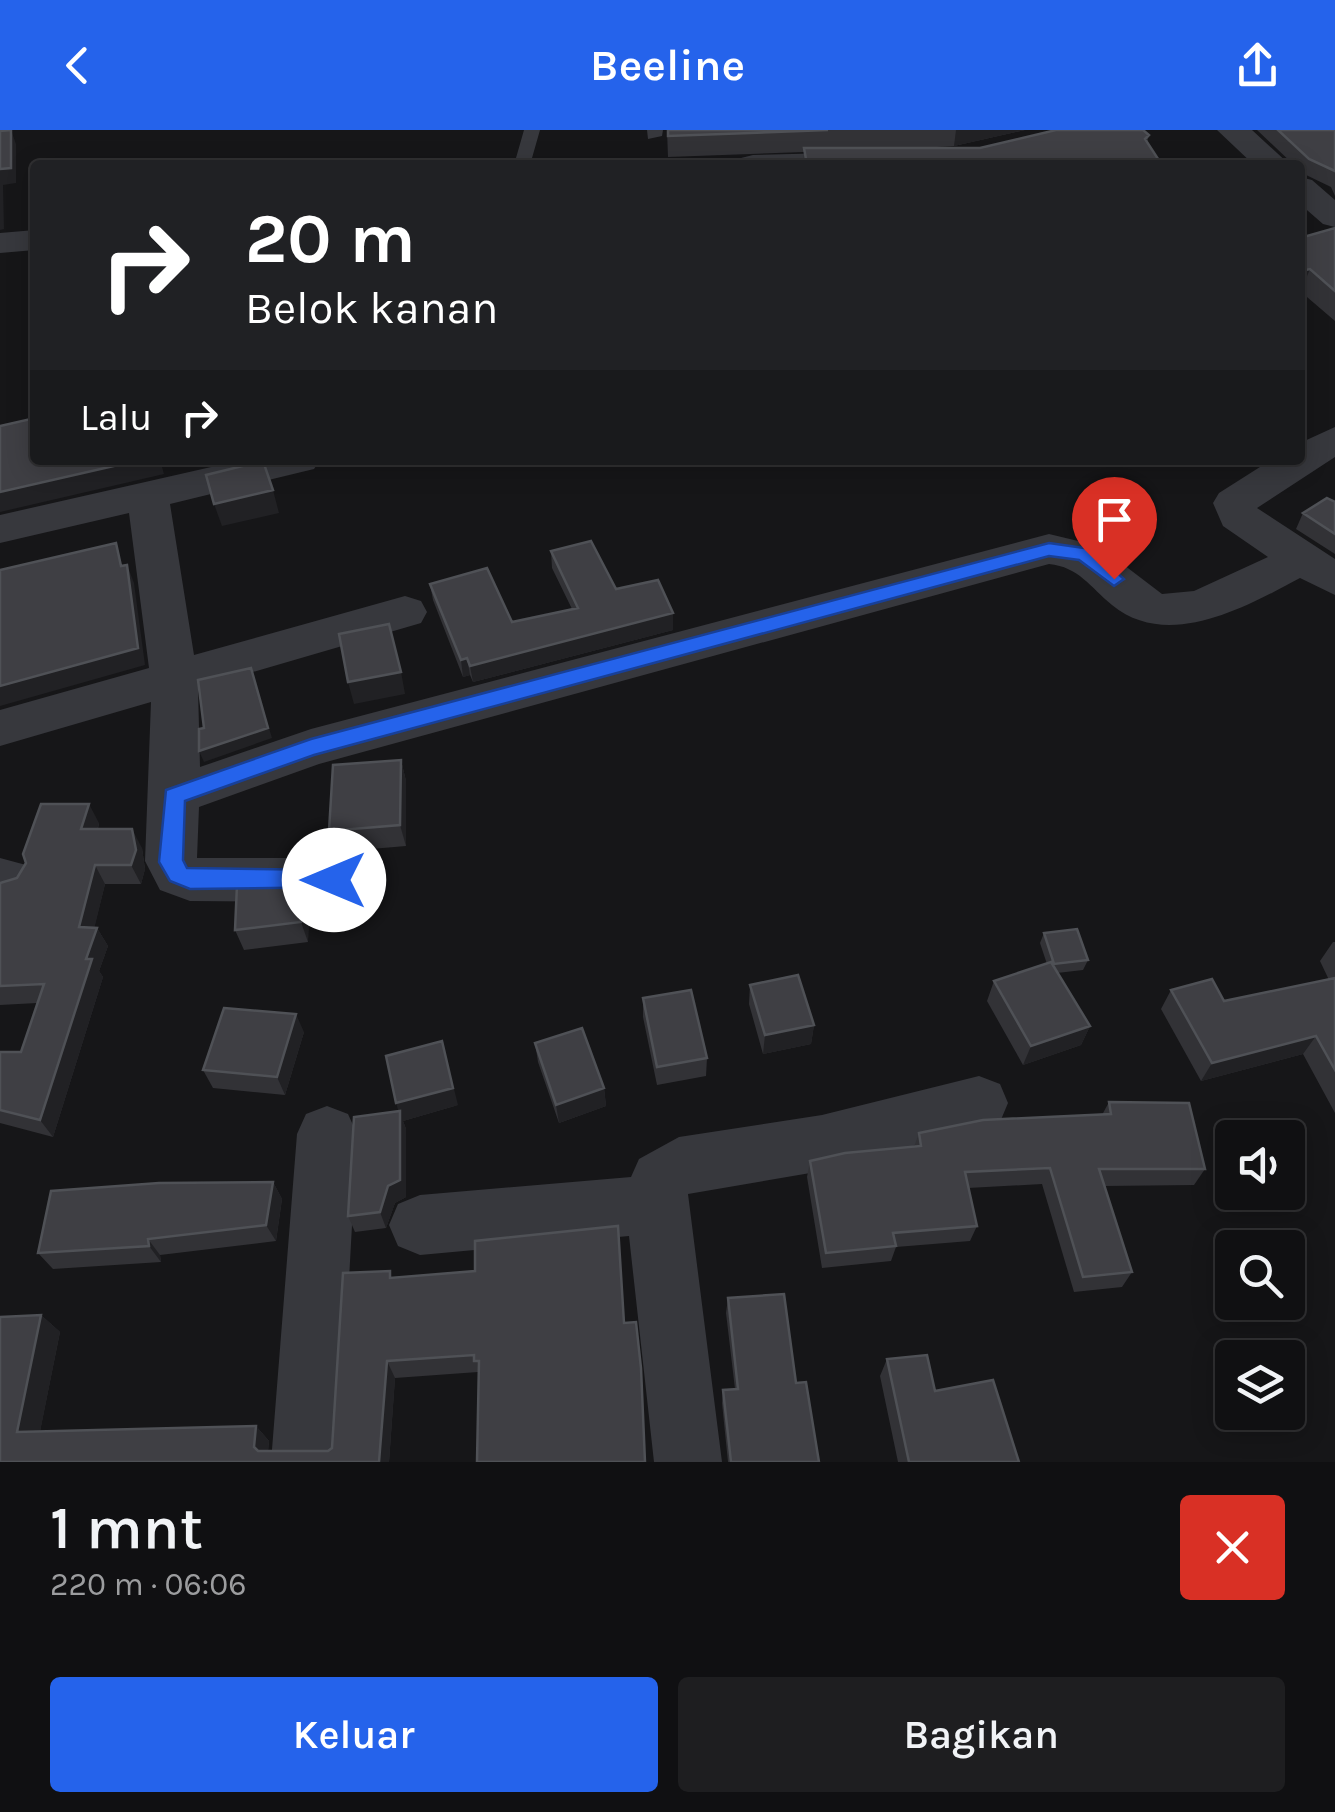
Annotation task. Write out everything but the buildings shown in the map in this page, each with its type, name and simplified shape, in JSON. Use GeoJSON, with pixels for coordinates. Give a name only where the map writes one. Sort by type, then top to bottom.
{"type":"FeatureCollection","features":[{"type":"Feature","properties":{"kind":"street"},"geometry":{"type":"LineString","coordinates":[[1233,130],[1268,160]]}},
{"type":"Feature","properties":{"kind":"street"},"geometry":{"type":"LineString","coordinates":[[1305,191],[1335,217]]}},
{"type":"Feature","properties":{"kind":"street"},"geometry":{"type":"LineString","coordinates":[[0,243],[30,240]]}},
{"type":"Feature","properties":{"kind":"street"},"geometry":{"type":"LineString","coordinates":[[1305,456],[1335,440]]}},
{"type":"Feature","properties":{"kind":"street"},"geometry":{"type":"LineString","coordinates":[[1,516],[269,465]]}},
{"type":"Feature","properties":{"kind":"street"},"geometry":{"type":"LineString","coordinates":[[1290,465],[1234,503],[1238,516],[1318,569]]}},
{"type":"Feature","properties":{"kind":"street"},"geometry":{"type":"LineString","coordinates":[[170,481],[174,680],[171,862],[178,874],[190,879],[334,880]]}},
{"type":"Feature","properties":{"kind":"street"},"geometry":{"type":"LineString","coordinates":[[174,796],[311,748],[1049,549],[1084,554],[1144,604],[1174,613],[1318,569]]}},
{"type":"Feature","properties":{"kind":"street"},"geometry":{"type":"LineString","coordinates":[[0,728],[405,612]]}},
{"type":"Feature","properties":{"kind":"street"},"geometry":{"type":"LineString","coordinates":[[688,1462],[656,1204],[660,1179],[679,1165],[822,1143],[979,1103]]}},
{"type":"Feature","properties":{"kind":"street"},"geometry":{"type":"LineString","coordinates":[[304,1462],[327,1134]]}},
{"type":"Feature","properties":{"kind":"street"},"geometry":{"type":"LineString","coordinates":[[420,1224],[656,1204]]}},
{"type":"Feature","properties":{"kind":"lane"},"geometry":{"type":"LineString","coordinates":[[523,160],[532,130]]}},
{"type":"Feature","properties":{"kind":"route"},"geometry":{"type":"LineString","coordinates":[[334,880],[190,879],[178,874],[171,862],[174,796],[311,748],[1049,549],[1084,554],[1114,579]]}}]}
